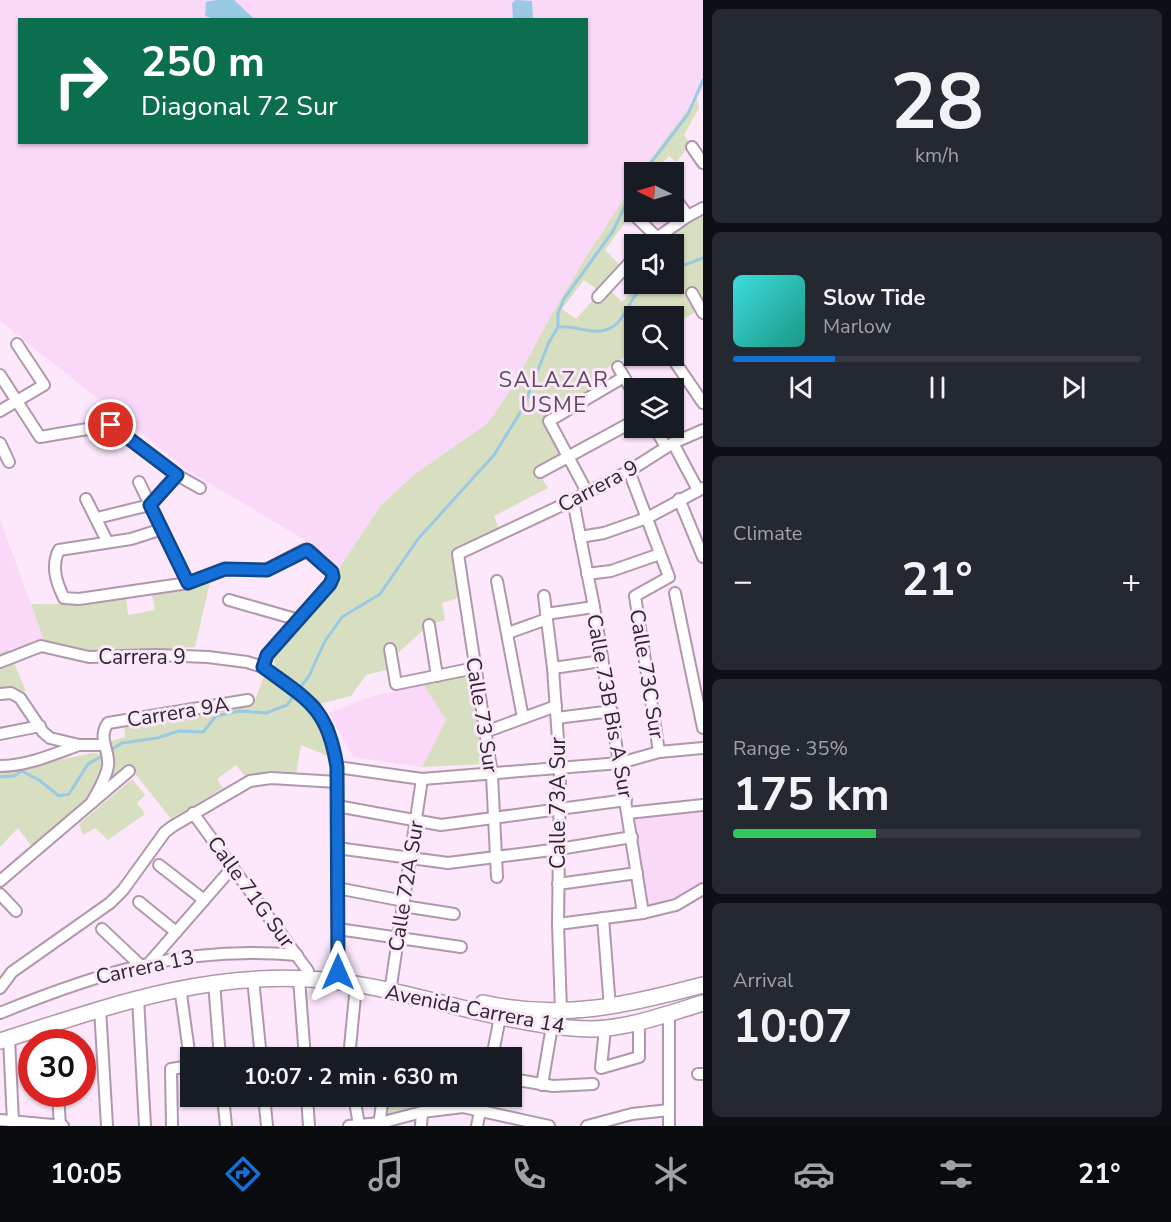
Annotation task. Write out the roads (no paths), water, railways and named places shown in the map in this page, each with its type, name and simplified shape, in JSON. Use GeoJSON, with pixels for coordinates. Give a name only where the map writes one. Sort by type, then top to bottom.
{"type":"FeatureCollection","features":[{"type":"Feature","properties":{"kind":"main road","name":"Avenida Carrera 14"},"geometry":{"type":"LineString","coordinates":[[3,1037],[115,993],[163,981],[227,972],[304,975],[356,985],[390,987],[524,1009],[561,1011],[610,1008],[703,985]]}},
{"type":"Feature","properties":{"kind":"main road","name":"Avenida Carrera 14"},"geometry":{"type":"LineString","coordinates":[[3,1037],[180,987],[338,972],[500,1017],[552,1026],[605,1028],[639,1022],[703,1003]]}},
{"type":"Feature","properties":{"kind":"street"},"geometry":{"type":"LineString","coordinates":[[692,147],[703,163]]}},
{"type":"Feature","properties":{"kind":"street"},"geometry":{"type":"LineString","coordinates":[[668,234],[688,216],[703,208]]}},
{"type":"Feature","properties":{"kind":"street"},"geometry":{"type":"LineString","coordinates":[[684,211],[688,216]]}},
{"type":"Feature","properties":{"kind":"street"},"geometry":{"type":"LineString","coordinates":[[642,222],[655,234]]}},
{"type":"Feature","properties":{"kind":"street"},"geometry":{"type":"LineString","coordinates":[[598,297],[624,269]]}},
{"type":"Feature","properties":{"kind":"street"},"geometry":{"type":"LineString","coordinates":[[692,294],[703,313]]}},
{"type":"Feature","properties":{"kind":"street"},"geometry":{"type":"LineString","coordinates":[[0,411],[44,385],[17,344]]}},
{"type":"Feature","properties":{"kind":"street"},"geometry":{"type":"LineString","coordinates":[[678,366],[703,403]]}},
{"type":"Feature","properties":{"kind":"street"},"geometry":{"type":"LineString","coordinates":[[587,492],[549,421],[624,377],[618,367]]}},
{"type":"Feature","properties":{"kind":"street"},"geometry":{"type":"LineString","coordinates":[[0,375],[15,402],[40,437],[111,425],[177,475],[200,488]]}},
{"type":"Feature","properties":{"kind":"street"},"geometry":{"type":"LineString","coordinates":[[540,472],[624,427]]}},
{"type":"Feature","properties":{"kind":"street","name":"Carrera 9"},"geometry":{"type":"LineString","coordinates":[[458,554],[573,500],[629,471],[669,445],[703,430]]}},
{"type":"Feature","properties":{"kind":"street"},"geometry":{"type":"LineString","coordinates":[[580,537],[604,533],[647,518],[700,489],[663,438]]}},
{"type":"Feature","properties":{"kind":"street"},"geometry":{"type":"LineString","coordinates":[[0,443],[9,462]]}},
{"type":"Feature","properties":{"kind":"street"},"geometry":{"type":"LineString","coordinates":[[586,574],[611,571],[660,554],[629,471]]}},
{"type":"Feature","properties":{"kind":"street"},"geometry":{"type":"LineString","coordinates":[[97,518],[150,505],[177,475]]}},
{"type":"Feature","properties":{"kind":"street"},"geometry":{"type":"LineString","coordinates":[[139,482],[188,583]]}},
{"type":"Feature","properties":{"kind":"street"},"geometry":{"type":"LineString","coordinates":[[86,499],[107,541]]}},
{"type":"Feature","properties":{"kind":"street","name":"Calle 73B Bis A Sur"},"geometry":{"type":"LineString","coordinates":[[573,500],[612,711],[643,913]]}},
{"type":"Feature","properties":{"kind":"street"},"geometry":{"type":"LineString","coordinates":[[679,500],[703,557]]}},
{"type":"Feature","properties":{"kind":"street"},"geometry":{"type":"LineString","coordinates":[[162,530],[131,538],[59,550],[55,560],[56,582],[64,598],[91,597],[188,583],[225,569],[267,570],[307,550],[332,572],[333,577],[330,584],[267,655],[263,667]]}},
{"type":"Feature","properties":{"kind":"street","name":"Calle 73 Sur"},"geometry":{"type":"LineString","coordinates":[[458,554],[492,775],[497,877]]}},
{"type":"Feature","properties":{"kind":"street","name":"Calle 73C Sur"},"geometry":{"type":"LineString","coordinates":[[659,752],[635,596],[669,577],[660,554]]}},
{"type":"Feature","properties":{"kind":"street"},"geometry":{"type":"LineString","coordinates":[[496,581],[523,718]]}},
{"type":"Feature","properties":{"kind":"street"},"geometry":{"type":"LineString","coordinates":[[675,593],[700,697],[703,728]]}},
{"type":"Feature","properties":{"kind":"street","name":"Calle 73A Sur"},"geometry":{"type":"LineString","coordinates":[[544,596],[553,668],[560,768],[558,924],[561,1011]]}},
{"type":"Feature","properties":{"kind":"street"},"geometry":{"type":"LineString","coordinates":[[229,600],[299,620]]}},
{"type":"Feature","properties":{"kind":"street"},"geometry":{"type":"LineString","coordinates":[[508,633],[547,617],[594,607]]}},
{"type":"Feature","properties":{"kind":"street"},"geometry":{"type":"LineString","coordinates":[[429,625],[438,676]]}},
{"type":"Feature","properties":{"kind":"street","name":"Carrera 9"},"geometry":{"type":"LineString","coordinates":[[0,662],[41,646],[89,657],[157,655],[208,657],[247,662],[263,667],[308,701],[319,712],[328,729],[337,767],[338,972]]}},
{"type":"Feature","properties":{"kind":"street"},"geometry":{"type":"LineString","coordinates":[[390,649],[396,684],[475,668]]}},
{"type":"Feature","properties":{"kind":"street"},"geometry":{"type":"LineString","coordinates":[[553,668],[602,661]]}},
{"type":"Feature","properties":{"kind":"street"},"geometry":{"type":"LineString","coordinates":[[0,694],[11,693],[17,696],[50,738],[106,751],[105,776],[92,802]]}},
{"type":"Feature","properties":{"kind":"street","name":"Carrera 9A"},"geometry":{"type":"LineString","coordinates":[[106,751],[103,734],[108,723],[248,700]]}},
{"type":"Feature","properties":{"kind":"street"},"geometry":{"type":"LineString","coordinates":[[485,732],[556,706]]}},
{"type":"Feature","properties":{"kind":"street"},"geometry":{"type":"LineString","coordinates":[[557,718],[612,711]]}},
{"type":"Feature","properties":{"kind":"street"},"geometry":{"type":"LineString","coordinates":[[0,734],[40,726]]}},
{"type":"Feature","properties":{"kind":"street"},"geometry":{"type":"LineString","coordinates":[[0,766],[12,766],[44,758],[79,745]]}},
{"type":"Feature","properties":{"kind":"street"},"geometry":{"type":"LineString","coordinates":[[337,767],[422,779],[620,763],[659,752],[703,748]]}},
{"type":"Feature","properties":{"kind":"street"},"geometry":{"type":"LineString","coordinates":[[0,881],[129,771]]}},
{"type":"Feature","properties":{"kind":"street"},"geometry":{"type":"LineString","coordinates":[[0,988],[12,972],[110,903],[123,890],[165,832],[193,813],[250,781],[271,778],[337,782]]}},
{"type":"Feature","properties":{"kind":"street","name":"Calle 72A Sur"},"geometry":{"type":"LineString","coordinates":[[390,987],[422,779]]}},
{"type":"Feature","properties":{"kind":"street"},"geometry":{"type":"LineString","coordinates":[[337,806],[441,825],[626,800]]}},
{"type":"Feature","properties":{"kind":"street"},"geometry":{"type":"LineString","coordinates":[[628,813],[703,805]]}},
{"type":"Feature","properties":{"kind":"street","name":"Calle 71G Sur"},"geometry":{"type":"LineString","coordinates":[[193,813],[297,955],[304,975]]}},
{"type":"Feature","properties":{"kind":"street"},"geometry":{"type":"LineString","coordinates":[[338,848],[448,863],[632,837]]}},
{"type":"Feature","properties":{"kind":"street"},"geometry":{"type":"LineString","coordinates":[[159,864],[204,900]]}},
{"type":"Feature","properties":{"kind":"street"},"geometry":{"type":"LineString","coordinates":[[102,929],[145,963],[176,932],[232,867]]}},
{"type":"Feature","properties":{"kind":"street"},"geometry":{"type":"LineString","coordinates":[[558,884],[637,873]]}},
{"type":"Feature","properties":{"kind":"street"},"geometry":{"type":"LineString","coordinates":[[337,888],[454,914]]}},
{"type":"Feature","properties":{"kind":"street"},"geometry":{"type":"LineString","coordinates":[[558,924],[643,913],[676,905],[703,889]]}},
{"type":"Feature","properties":{"kind":"street"},"geometry":{"type":"LineString","coordinates":[[0,894],[16,911]]}},
{"type":"Feature","properties":{"kind":"street"},"geometry":{"type":"LineString","coordinates":[[139,903],[176,932]]}},
{"type":"Feature","properties":{"kind":"street"},"geometry":{"type":"LineString","coordinates":[[603,918],[610,1008]]}},
{"type":"Feature","properties":{"kind":"street"},"geometry":{"type":"LineString","coordinates":[[338,929],[461,947]]}},
{"type":"Feature","properties":{"kind":"street","name":"Carrera 13"},"geometry":{"type":"LineString","coordinates":[[0,1013],[64,987],[145,963],[225,953],[297,955]]}},
{"type":"Feature","properties":{"kind":"street"},"geometry":{"type":"LineString","coordinates":[[304,975],[305,1047]]}},
{"type":"Feature","properties":{"kind":"street"},"geometry":{"type":"LineString","coordinates":[[254,979],[260,1047]]}},
{"type":"Feature","properties":{"kind":"street"},"geometry":{"type":"LineString","coordinates":[[214,982],[219,1047]]}},
{"type":"Feature","properties":{"kind":"street"},"geometry":{"type":"LineString","coordinates":[[350,1047],[356,985]]}},
{"type":"Feature","properties":{"kind":"street"},"geometry":{"type":"LineString","coordinates":[[180,987],[188,1047]]}},
{"type":"Feature","properties":{"kind":"street"},"geometry":{"type":"LineString","coordinates":[[138,998],[145,1126]]}},
{"type":"Feature","properties":{"kind":"street"},"geometry":{"type":"LineString","coordinates":[[100,1008],[107,1126]]}},
{"type":"Feature","properties":{"kind":"street"},"geometry":{"type":"LineString","coordinates":[[669,1013],[669,1126]]}},
{"type":"Feature","properties":{"kind":"street"},"geometry":{"type":"LineString","coordinates":[[494,1047],[500,1017]]}},
{"type":"Feature","properties":{"kind":"street"},"geometry":{"type":"LineString","coordinates":[[605,1028],[601,1068],[639,1057],[639,1022]]}},
{"type":"Feature","properties":{"kind":"street"},"geometry":{"type":"LineString","coordinates":[[54,1023],[54,1029]]}},
{"type":"Feature","properties":{"kind":"street"},"geometry":{"type":"LineString","coordinates":[[542,1085],[552,1026]]}},
{"type":"Feature","properties":{"kind":"street"},"geometry":{"type":"LineString","coordinates":[[3,1037],[13,1122]]}},
{"type":"Feature","properties":{"kind":"street"},"geometry":{"type":"LineString","coordinates":[[172,1126],[171,1069],[180,1068]]}},
{"type":"Feature","properties":{"kind":"street"},"geometry":{"type":"LineString","coordinates":[[522,1081],[542,1085],[593,1084]]}},
{"type":"Feature","properties":{"kind":"street"},"geometry":{"type":"LineString","coordinates":[[0,1120],[61,1126],[59,1107]]}},
{"type":"Feature","properties":{"kind":"street"},"geometry":{"type":"LineString","coordinates":[[224,1107],[226,1126]]}},
{"type":"Feature","properties":{"kind":"street"},"geometry":{"type":"LineString","coordinates":[[265,1107],[267,1126]]}},
{"type":"Feature","properties":{"kind":"street"},"geometry":{"type":"LineString","coordinates":[[308,1107],[309,1126]]}},
{"type":"Feature","properties":{"kind":"street"},"geometry":{"type":"LineString","coordinates":[[354,1107],[354,1126],[380,1124],[422,1112],[463,1107],[549,1126]]}},
{"type":"Feature","properties":{"kind":"street"},"geometry":{"type":"LineString","coordinates":[[380,1124],[382,1107]]}},
{"type":"Feature","properties":{"kind":"street"},"geometry":{"type":"LineString","coordinates":[[477,1126],[481,1107]]}},
{"type":"Feature","properties":{"kind":"street"},"geometry":{"type":"LineString","coordinates":[[587,1126],[617,1122],[648,1112],[669,1110]]}},
{"type":"Feature","properties":{"kind":"street"},"geometry":{"type":"LineString","coordinates":[[421,1126],[422,1112]]}},
{"type":"Feature","properties":{"kind":"water"},"geometry":{"type":"Polygon","coordinates":[[[234,0],[253,18],[205,16],[206,2],[234,0]]]}},
{"type":"Feature","properties":{"kind":"water"},"geometry":{"type":"Polygon","coordinates":[[[516,0],[532,1],[533,18],[513,18],[512,3],[516,0]]]}},
{"type":"Feature","properties":{"kind":"waterway"},"geometry":{"type":"LineString","coordinates":[[652,162],[688,114],[703,80]]}},
{"type":"Feature","properties":{"kind":"waterway"},"geometry":{"type":"LineString","coordinates":[[558,327],[558,313],[564,299],[613,231],[624,208]]}},
{"type":"Feature","properties":{"kind":"waterway"},"geometry":{"type":"LineString","coordinates":[[684,265],[703,258]]}},
{"type":"Feature","properties":{"kind":"waterway"},"geometry":{"type":"LineString","coordinates":[[109,751],[122,743],[157,738],[179,731],[203,732],[216,716],[240,711],[266,713],[287,705],[309,676],[325,641],[342,617],[380,594],[418,539],[494,455],[523,408],[549,342],[558,327],[590,331],[609,329],[619,321],[636,294]]}},
{"type":"Feature","properties":{"kind":"waterway"},"geometry":{"type":"LineString","coordinates":[[0,777],[14,776],[22,771],[39,780],[59,796],[69,794],[88,764],[104,755]]}},
{"type":"Feature","properties":{"kind":"district","name":"SALAZAR USME"},"geometry":{"type":"Point","coordinates":[554,392]}}]}
